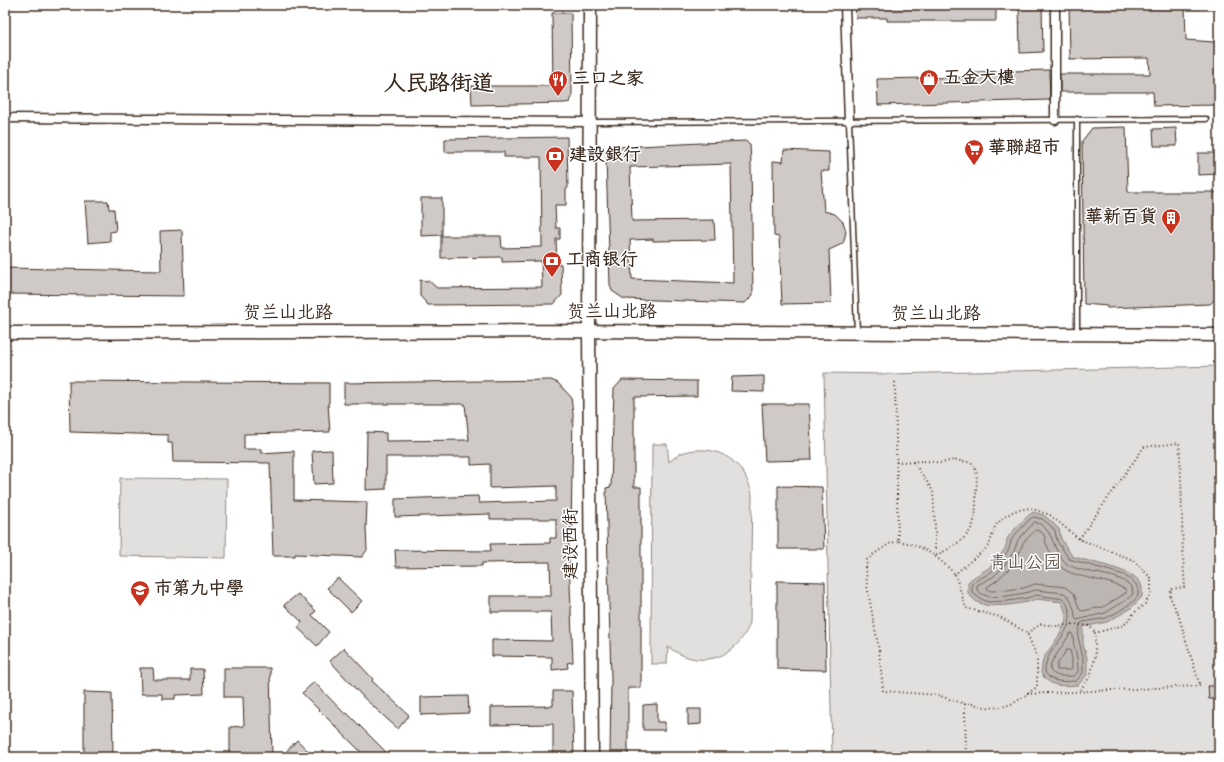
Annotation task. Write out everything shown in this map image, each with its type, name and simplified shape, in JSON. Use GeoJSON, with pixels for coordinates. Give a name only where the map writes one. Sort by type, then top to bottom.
{"type":"FeatureCollection","features":[{"type":"Feature","properties":{"kind":"main road","name":"建设西街"},"geometry":{"type":"LineString","coordinates":[[590,5],[589,331],[592,757]]}},
{"type":"Feature","properties":{"kind":"main road","name":"贺兰山北路"},"geometry":{"type":"LineString","coordinates":[[5,333],[589,331],[1219,335]]}},
{"type":"Feature","properties":{"kind":"street"},"geometry":{"type":"LineString","coordinates":[[845,5],[849,120]]}},
{"type":"Feature","properties":{"kind":"street"},"geometry":{"type":"LineString","coordinates":[[1054,5],[1055,120]]}},
{"type":"Feature","properties":{"kind":"street"},"geometry":{"type":"LineString","coordinates":[[5,118],[590,122]]}},
{"type":"Feature","properties":{"kind":"lane"},"geometry":{"type":"LineString","coordinates":[[1077,119],[1077,334]]}},
{"type":"Feature","properties":{"kind":"lane"},"geometry":{"type":"LineString","coordinates":[[590,122],[1206,119]]}},
{"type":"Feature","properties":{"kind":"lane"},"geometry":{"type":"LineString","coordinates":[[849,120],[857,332]]}},
{"type":"Feature","properties":{"kind":"path"},"geometry":{"type":"LineString","coordinates":[[895,382],[898,541]]}},
{"type":"Feature","properties":{"kind":"path"},"geometry":{"type":"LineString","coordinates":[[1027,694],[1200,686],[1178,614],[1170,597],[1171,589],[1185,587],[1182,555],[1180,443],[1144,447],[1079,540]]}},
{"type":"Feature","properties":{"kind":"path"},"geometry":{"type":"LineString","coordinates":[[896,462],[912,461],[942,463],[954,460],[973,462],[976,470],[976,513],[974,523],[956,545],[936,556]]}},
{"type":"Feature","properties":{"kind":"path"},"geometry":{"type":"LineString","coordinates":[[912,461],[933,491],[936,556]]}},
{"type":"Feature","properties":{"kind":"path"},"geometry":{"type":"LineString","coordinates":[[955,574],[989,546],[995,526],[1014,511],[1030,508],[1050,515],[1079,540],[1133,560],[1151,578],[1151,593],[1145,604],[1134,613],[1124,625],[1095,633]]}},
{"type":"Feature","properties":{"kind":"path"},"geometry":{"type":"LineString","coordinates":[[898,541],[910,543],[928,550],[955,574],[966,608],[1000,617],[1027,633],[1037,657],[1037,687],[1018,701],[997,708],[984,707],[971,703],[964,704],[937,696],[883,691],[879,650],[866,586],[866,569],[867,560],[889,544],[898,541]]}},
{"type":"Feature","properties":{"kind":"path"},"geometry":{"type":"LineString","coordinates":[[1027,633],[1041,624],[1057,626],[1073,624],[1090,626],[1095,633],[1095,658],[1090,677],[1079,691]]}},
{"type":"Feature","properties":{"kind":"path"},"geometry":{"type":"LineString","coordinates":[[964,704],[966,757]]}},
{"type":"Feature","properties":{"kind":"green space","name":"青山公园"},"geometry":{"type":"Polygon","coordinates":[[[1219,366],[1219,757],[832,757],[824,373],[890,374],[1219,366]]]}},
{"type":"Feature","properties":{"kind":"green space"},"geometry":{"type":"Polygon","coordinates":[[[652,444],[667,444],[669,462],[680,454],[700,450],[717,452],[725,456],[739,466],[747,479],[752,494],[750,623],[739,642],[732,649],[714,658],[693,659],[668,647],[667,664],[651,664],[652,444]]]}},
{"type":"Feature","properties":{"kind":"green space"},"geometry":{"type":"Polygon","coordinates":[[[120,478],[227,479],[226,558],[119,556],[120,478]]]}},
{"type":"Feature","properties":{"kind":"water"},"geometry":{"type":"Polygon","coordinates":[[[1033,512],[1043,515],[1059,529],[1061,539],[1072,556],[1128,573],[1135,577],[1142,586],[1142,597],[1130,609],[1107,622],[1083,627],[1083,644],[1087,658],[1087,675],[1078,685],[1062,686],[1052,684],[1041,673],[1043,659],[1060,634],[1066,621],[1062,602],[1036,599],[1028,602],[1008,605],[988,606],[977,602],[968,594],[968,582],[995,563],[1005,549],[1009,536],[1033,512]]]}},
{"type":"Feature","properties":{"kind":"building"},"geometry":{"type":"Polygon","coordinates":[[[855,5],[996,5],[996,21],[887,21],[887,18],[856,18],[855,5]]]}},
{"type":"Feature","properties":{"kind":"building"},"geometry":{"type":"Polygon","coordinates":[[[1019,5],[1042,5],[1043,52],[1020,53],[1019,5]]]}},
{"type":"Feature","properties":{"kind":"building"},"geometry":{"type":"Polygon","coordinates":[[[1069,5],[1185,5],[1186,40],[1214,42],[1219,44],[1219,105],[1154,106],[1153,92],[1060,92],[1060,74],[1150,74],[1149,58],[1070,59],[1069,5]]]}},
{"type":"Feature","properties":{"kind":"building"},"geometry":{"type":"Polygon","coordinates":[[[552,13],[571,13],[572,97],[570,102],[472,105],[471,86],[553,86],[552,13]]]}},
{"type":"Feature","properties":{"kind":"building"},"geometry":{"type":"Polygon","coordinates":[[[1049,70],[1050,100],[878,105],[877,79],[974,77],[974,72],[1049,70]]]}},
{"type":"Feature","properties":{"kind":"building","name":"華新百貨"},"geometry":{"type":"Polygon","coordinates":[[[1126,127],[1128,192],[1219,192],[1219,296],[1210,304],[1107,308],[1107,306],[1084,304],[1082,141],[1092,128],[1126,127]]]}},
{"type":"Feature","properties":{"kind":"building"},"geometry":{"type":"Polygon","coordinates":[[[1176,128],[1177,146],[1154,146],[1153,129],[1176,128]]]}},
{"type":"Feature","properties":{"kind":"building"},"geometry":{"type":"Polygon","coordinates":[[[567,137],[568,188],[566,189],[566,205],[555,205],[556,228],[560,228],[560,239],[556,239],[557,264],[561,264],[562,295],[554,304],[428,305],[420,296],[420,280],[429,281],[437,288],[542,287],[541,261],[502,262],[502,257],[441,258],[441,236],[501,236],[502,248],[542,247],[541,157],[504,157],[504,152],[445,152],[445,139],[567,137]]]}},
{"type":"Feature","properties":{"kind":"building"},"geometry":{"type":"Polygon","coordinates":[[[745,141],[750,144],[753,295],[745,303],[624,299],[612,291],[610,285],[606,158],[617,147],[745,141]],[[731,164],[630,167],[632,221],[714,220],[715,240],[630,240],[632,279],[733,283],[731,164]]]}},
{"type":"Feature","properties":{"kind":"building"},"geometry":{"type":"Polygon","coordinates":[[[784,150],[829,152],[829,171],[821,171],[824,211],[835,214],[843,222],[846,231],[842,244],[829,250],[831,303],[782,304],[779,237],[774,236],[773,161],[783,162],[784,150]]]}},
{"type":"Feature","properties":{"kind":"building"},"geometry":{"type":"Polygon","coordinates":[[[1198,153],[1219,153],[1219,174],[1198,175],[1198,153]]]}},
{"type":"Feature","properties":{"kind":"building"},"geometry":{"type":"Polygon","coordinates":[[[421,198],[442,198],[442,235],[421,236],[421,198]]]}},
{"type":"Feature","properties":{"kind":"building"},"geometry":{"type":"Polygon","coordinates":[[[85,201],[108,201],[109,209],[114,209],[116,231],[110,232],[110,241],[88,243],[85,201]]]}},
{"type":"Feature","properties":{"kind":"building"},"geometry":{"type":"Polygon","coordinates":[[[182,230],[184,296],[5,294],[5,268],[161,271],[160,231],[182,230]]]}},
{"type":"Feature","properties":{"kind":"building"},"geometry":{"type":"Polygon","coordinates":[[[764,376],[764,392],[731,391],[732,377],[764,376]]]}},
{"type":"Feature","properties":{"kind":"building"},"geometry":{"type":"Polygon","coordinates":[[[551,380],[558,383],[571,397],[573,413],[571,532],[568,532],[573,662],[567,663],[568,668],[552,670],[552,657],[492,656],[492,640],[552,641],[551,612],[491,612],[491,596],[551,596],[550,562],[482,563],[482,566],[396,567],[395,550],[491,551],[490,544],[550,543],[550,538],[556,538],[556,519],[490,519],[490,514],[395,517],[395,499],[478,496],[479,503],[556,501],[556,486],[490,488],[490,464],[471,465],[471,457],[386,457],[386,489],[366,490],[367,432],[386,433],[386,441],[469,440],[465,404],[344,404],[344,383],[551,380]]]}},
{"type":"Feature","properties":{"kind":"building"},"geometry":{"type":"Polygon","coordinates":[[[622,380],[697,381],[697,396],[634,397],[634,487],[641,487],[641,688],[628,688],[628,756],[610,757],[611,679],[606,488],[611,487],[614,389],[622,380]]]}},
{"type":"Feature","properties":{"kind":"building"},"geometry":{"type":"Polygon","coordinates":[[[69,381],[329,383],[328,403],[330,432],[244,434],[244,449],[261,449],[261,453],[294,451],[294,500],[367,502],[367,550],[362,557],[295,554],[295,556],[273,556],[270,463],[173,462],[172,443],[168,443],[168,435],[70,432],[69,381]]]}},
{"type":"Feature","properties":{"kind":"building"},"geometry":{"type":"Polygon","coordinates":[[[762,404],[809,404],[812,460],[765,461],[762,404]]]}},
{"type":"Feature","properties":{"kind":"building"},"geometry":{"type":"Polygon","coordinates":[[[332,450],[333,483],[314,484],[312,451],[332,450]]]}},
{"type":"Feature","properties":{"kind":"building"},"geometry":{"type":"Polygon","coordinates":[[[778,486],[822,487],[824,549],[778,549],[778,486]]]}},
{"type":"Feature","properties":{"kind":"building"},"geometry":{"type":"Polygon","coordinates":[[[338,578],[362,601],[351,612],[327,588],[338,578]]]}},
{"type":"Feature","properties":{"kind":"building"},"geometry":{"type":"Polygon","coordinates":[[[777,581],[825,582],[826,670],[777,669],[777,581]]]}},
{"type":"Feature","properties":{"kind":"building"},"geometry":{"type":"Polygon","coordinates":[[[298,594],[316,611],[312,615],[329,632],[317,646],[298,628],[302,622],[284,605],[298,594]]]}},
{"type":"Feature","properties":{"kind":"building"},"geometry":{"type":"Polygon","coordinates":[[[344,648],[373,679],[372,681],[409,715],[398,729],[364,698],[330,661],[344,648]]]}},
{"type":"Feature","properties":{"kind":"building"},"geometry":{"type":"Polygon","coordinates":[[[140,668],[153,668],[154,680],[190,680],[190,669],[203,669],[204,694],[175,695],[175,699],[162,699],[162,694],[141,694],[140,668]]]}},
{"type":"Feature","properties":{"kind":"building"},"geometry":{"type":"Polygon","coordinates":[[[224,668],[270,668],[272,757],[230,757],[230,727],[244,726],[243,697],[224,697],[224,668]]]}},
{"type":"Feature","properties":{"kind":"building"},"geometry":{"type":"Polygon","coordinates":[[[314,682],[345,714],[347,713],[391,757],[366,757],[302,693],[314,682]]]}},
{"type":"Feature","properties":{"kind":"building"},"geometry":{"type":"Polygon","coordinates":[[[1208,686],[1217,686],[1218,699],[1209,699],[1208,686]]]}},
{"type":"Feature","properties":{"kind":"building"},"geometry":{"type":"Polygon","coordinates":[[[553,691],[572,691],[574,757],[553,757],[553,724],[491,725],[491,707],[553,706],[553,691]]]}},
{"type":"Feature","properties":{"kind":"building"},"geometry":{"type":"Polygon","coordinates":[[[84,692],[112,693],[113,756],[84,756],[84,692]]]}},
{"type":"Feature","properties":{"kind":"building"},"geometry":{"type":"Polygon","coordinates":[[[468,696],[469,713],[421,715],[421,697],[468,696]]]}},
{"type":"Feature","properties":{"kind":"building"},"geometry":{"type":"Polygon","coordinates":[[[657,704],[657,722],[665,722],[665,730],[643,730],[643,705],[657,704]]]}},
{"type":"Feature","properties":{"kind":"building"},"geometry":{"type":"Polygon","coordinates":[[[688,709],[701,709],[701,724],[688,725],[688,709]]]}},
{"type":"Feature","properties":{"kind":"building"},"geometry":{"type":"Polygon","coordinates":[[[297,740],[314,757],[292,757],[286,752],[297,740]]]}},
{"type":"Feature","properties":{"kind":"place","name":"五金大樓"},"geometry":{"type":"Point","coordinates":[929,96]}},
{"type":"Feature","properties":{"kind":"place","name":"三口之家"},"geometry":{"type":"Point","coordinates":[558,97]}},
{"type":"Feature","properties":{"kind":"place","name":"華聯超市"},"geometry":{"type":"Point","coordinates":[974,166]}},
{"type":"Feature","properties":{"kind":"place","name":"建設銀行"},"geometry":{"type":"Point","coordinates":[555,173]}},
{"type":"Feature","properties":{"kind":"place","name":"華新百貨"},"geometry":{"type":"Point","coordinates":[1171,235]}},
{"type":"Feature","properties":{"kind":"place","name":"工商银行"},"geometry":{"type":"Point","coordinates":[552,278]}},
{"type":"Feature","properties":{"kind":"place","name":"市第九中學"},"geometry":{"type":"Point","coordinates":[140,607]}},
{"type":"Feature","properties":{"kind":"district","name":"人民路街道"},"geometry":{"type":"Point","coordinates":[439,85]}}]}
